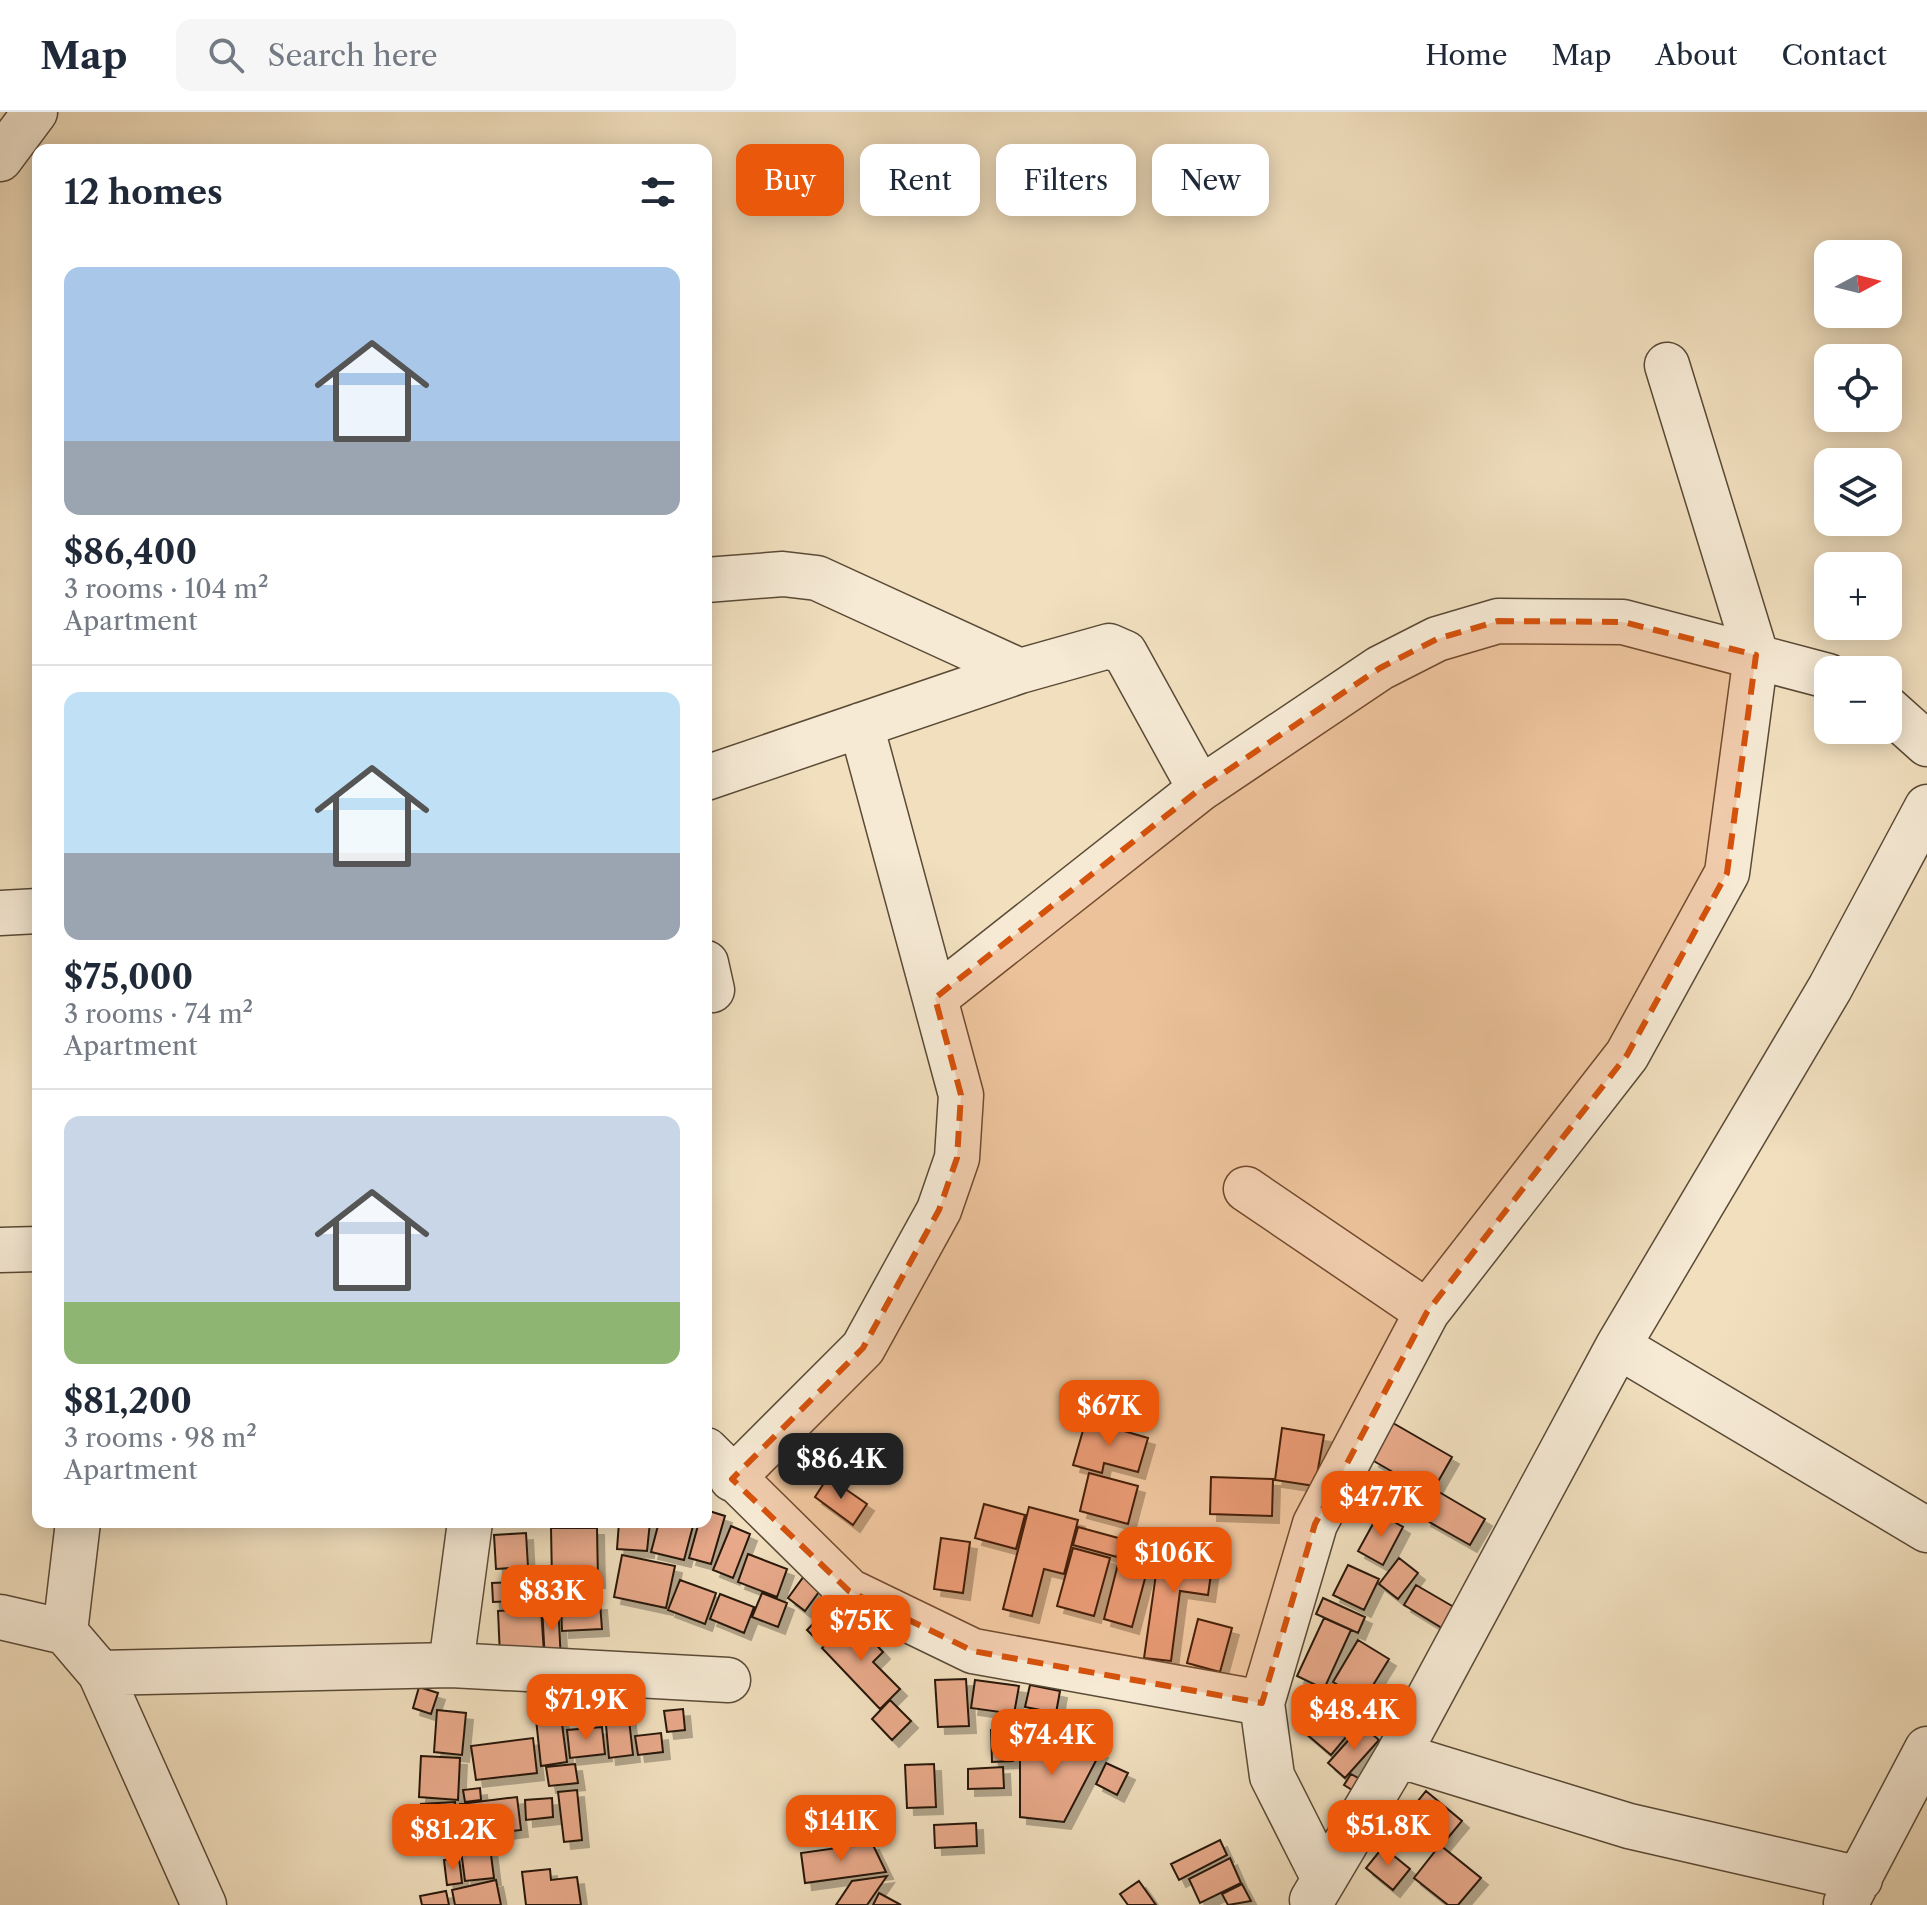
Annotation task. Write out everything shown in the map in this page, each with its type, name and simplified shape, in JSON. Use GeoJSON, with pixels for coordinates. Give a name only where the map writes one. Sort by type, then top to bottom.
{"type":"FeatureCollection","features":[{"type":"Feature","properties":{"kind":"street"},"geometry":{"type":"LineString","coordinates":[[0,159],[35,112]]}},
{"type":"Feature","properties":{"kind":"street"},"geometry":{"type":"LineString","coordinates":[[1317,1892],[1272,1776],[1262,1703],[1315,1524],[1427,1312],[1627,1055],[1727,873],[1756,655],[1667,365]]}},
{"type":"Feature","properties":{"kind":"street"},"geometry":{"type":"LineString","coordinates":[[712,580],[783,574],[817,578],[1020,671]]}},
{"type":"Feature","properties":{"kind":"street"},"geometry":{"type":"LineString","coordinates":[[935,998],[1200,789],[1380,668],[1437,639],[1498,621],[1623,622],[1814,672]]}},
{"type":"Feature","properties":{"kind":"street"},"geometry":{"type":"LineString","coordinates":[[712,776],[1020,671],[1091,650],[1117,648],[1125,653],[1200,789]]}},
{"type":"Feature","properties":{"kind":"street"},"geometry":{"type":"LineString","coordinates":[[1902,722],[1927,744]]}},
{"type":"Feature","properties":{"kind":"street"},"geometry":{"type":"LineString","coordinates":[[861,725],[961,1095],[957,1158],[939,1210],[863,1348],[719,1464],[849,1591],[973,1651],[1262,1703]]}},
{"type":"Feature","properties":{"kind":"street"},"geometry":{"type":"LineString","coordinates":[[1317,1892],[1398,1755],[1618,1346],[1830,988],[1927,807]]}},
{"type":"Feature","properties":{"kind":"street"},"geometry":{"type":"LineString","coordinates":[[0,913],[32,911]]}},
{"type":"Feature","properties":{"kind":"street"},"geometry":{"type":"LineString","coordinates":[[1246,1189],[1427,1312]]}},
{"type":"Feature","properties":{"kind":"street"},"geometry":{"type":"LineString","coordinates":[[0,1250],[32,1249]]}},
{"type":"Feature","properties":{"kind":"street"},"geometry":{"type":"LineString","coordinates":[[1618,1346],[1927,1530]]}},
{"type":"Feature","properties":{"kind":"street"},"geometry":{"type":"LineString","coordinates":[[65,1632],[77,1528]]}},
{"type":"Feature","properties":{"kind":"street"},"geometry":{"type":"LineString","coordinates":[[451,1665],[469,1528]]}},
{"type":"Feature","properties":{"kind":"street"},"geometry":{"type":"LineString","coordinates":[[0,1617],[65,1632],[100,1673],[204,1905]]}},
{"type":"Feature","properties":{"kind":"street"},"geometry":{"type":"LineString","coordinates":[[100,1673],[451,1665],[728,1680]]}},
{"type":"Feature","properties":{"kind":"street"},"geometry":{"type":"LineString","coordinates":[[1398,1755],[1852,1892],[1927,1749]]}},
{"type":"Feature","properties":{"kind":"highlighted area"},"geometry":{"type":"Polygon","coordinates":[[[1498,621],[1623,622],[1756,655],[1727,873],[1627,1055],[1427,1312],[1315,1524],[1262,1703],[973,1651],[849,1591],[732,1479],[863,1348],[939,1210],[957,1158],[961,1095],[935,998],[1200,789],[1380,668],[1437,639],[1498,621]]]}},
{"type":"Feature","properties":{"kind":"building"},"geometry":{"type":"Polygon","coordinates":[[[1086,1420],[1148,1438],[1138,1472],[1104,1463],[1102,1473],[1073,1465],[1086,1420]]]}},
{"type":"Feature","properties":{"kind":"building"},"geometry":{"type":"Polygon","coordinates":[[[1393,1423],[1452,1457],[1431,1494],[1372,1460],[1393,1423]]]}},
{"type":"Feature","properties":{"kind":"building"},"geometry":{"type":"Polygon","coordinates":[[[1282,1428],[1324,1435],[1315,1486],[1275,1480],[1282,1428]]]}},
{"type":"Feature","properties":{"kind":"building"},"geometry":{"type":"Polygon","coordinates":[[[1089,1473],[1138,1486],[1128,1524],[1080,1511],[1089,1473]]]}},
{"type":"Feature","properties":{"kind":"building"},"geometry":{"type":"Polygon","coordinates":[[[828,1477],[867,1504],[853,1525],[815,1497],[828,1477]]]}},
{"type":"Feature","properties":{"kind":"building"},"geometry":{"type":"Polygon","coordinates":[[[1211,1477],[1273,1479],[1272,1516],[1210,1514],[1211,1477]]]}},
{"type":"Feature","properties":{"kind":"building"},"geometry":{"type":"Polygon","coordinates":[[[1439,1492],[1485,1519],[1470,1545],[1424,1519],[1439,1492]]]}},
{"type":"Feature","properties":{"kind":"building"},"geometry":{"type":"Polygon","coordinates":[[[984,1504],[1025,1515],[1016,1549],[975,1538],[984,1504]]]}},
{"type":"Feature","properties":{"kind":"building"},"geometry":{"type":"Polygon","coordinates":[[[1029,1507],[1078,1520],[1064,1574],[1044,1569],[1032,1616],[1003,1609],[1029,1507]]]}},
{"type":"Feature","properties":{"kind":"building"},"geometry":{"type":"Polygon","coordinates":[[[712,1512],[725,1516],[711,1564],[689,1558],[697,1528],[712,1528],[712,1512]]]}},
{"type":"Feature","properties":{"kind":"building"},"geometry":{"type":"Polygon","coordinates":[[[1379,1513],[1403,1527],[1383,1565],[1358,1551],[1379,1513]]]}},
{"type":"Feature","properties":{"kind":"building"},"geometry":{"type":"Polygon","coordinates":[[[731,1526],[750,1534],[733,1578],[713,1570],[731,1526]]]}},
{"type":"Feature","properties":{"kind":"building"},"geometry":{"type":"Polygon","coordinates":[[[1078,1527],[1122,1539],[1117,1557],[1073,1545],[1078,1527]]]}},
{"type":"Feature","properties":{"kind":"building"},"geometry":{"type":"Polygon","coordinates":[[[551,1528],[597,1528],[598,1581],[552,1581],[551,1528]]]}},
{"type":"Feature","properties":{"kind":"building"},"geometry":{"type":"Polygon","coordinates":[[[619,1528],[649,1528],[647,1551],[617,1549],[619,1528]]]}},
{"type":"Feature","properties":{"kind":"building"},"geometry":{"type":"Polygon","coordinates":[[[657,1528],[692,1528],[684,1560],[651,1552],[657,1528]]]}},
{"type":"Feature","properties":{"kind":"building"},"geometry":{"type":"Polygon","coordinates":[[[526,1533],[528,1567],[496,1569],[494,1535],[526,1533]]]}},
{"type":"Feature","properties":{"kind":"building"},"geometry":{"type":"Polygon","coordinates":[[[941,1538],[970,1542],[963,1593],[934,1589],[941,1538]]]}},
{"type":"Feature","properties":{"kind":"building"},"geometry":{"type":"Polygon","coordinates":[[[1160,1546],[1214,1553],[1208,1595],[1180,1591],[1171,1661],[1144,1658],[1160,1546]]]}},
{"type":"Feature","properties":{"kind":"building"},"geometry":{"type":"Polygon","coordinates":[[[1073,1548],[1110,1558],[1094,1616],[1057,1606],[1073,1548]]]}},
{"type":"Feature","properties":{"kind":"building"},"geometry":{"type":"Polygon","coordinates":[[[748,1554],[787,1569],[777,1597],[738,1582],[748,1554]]]}},
{"type":"Feature","properties":{"kind":"building"},"geometry":{"type":"Polygon","coordinates":[[[622,1555],[675,1566],[666,1608],[614,1597],[622,1555]]]}},
{"type":"Feature","properties":{"kind":"building"},"geometry":{"type":"Polygon","coordinates":[[[1399,1558],[1418,1573],[1398,1599],[1379,1584],[1399,1558]]]}},
{"type":"Feature","properties":{"kind":"building"},"geometry":{"type":"Polygon","coordinates":[[[1118,1564],[1147,1571],[1132,1627],[1104,1619],[1118,1564]]]}},
{"type":"Feature","properties":{"kind":"building"},"geometry":{"type":"Polygon","coordinates":[[[1348,1565],[1379,1579],[1364,1610],[1333,1595],[1348,1565]]]}},
{"type":"Feature","properties":{"kind":"building"},"geometry":{"type":"Polygon","coordinates":[[[807,1572],[824,1585],[805,1611],[788,1598],[807,1572]]]}},
{"type":"Feature","properties":{"kind":"building"},"geometry":{"type":"Polygon","coordinates":[[[680,1580],[716,1593],[705,1624],[668,1610],[680,1580]]]}},
{"type":"Feature","properties":{"kind":"building"},"geometry":{"type":"Polygon","coordinates":[[[516,1582],[517,1601],[493,1602],[492,1583],[516,1582]]]}},
{"type":"Feature","properties":{"kind":"building"},"geometry":{"type":"Polygon","coordinates":[[[1416,1585],[1459,1610],[1447,1631],[1404,1605],[1416,1585]]]}},
{"type":"Feature","properties":{"kind":"building"},"geometry":{"type":"Polygon","coordinates":[[[592,1586],[593,1601],[550,1603],[549,1588],[592,1586]]]}},
{"type":"Feature","properties":{"kind":"building"},"geometry":{"type":"Polygon","coordinates":[[[762,1593],[787,1603],[778,1627],[752,1617],[762,1593]]]}},
{"type":"Feature","properties":{"kind":"building"},"geometry":{"type":"Polygon","coordinates":[[[720,1594],[754,1607],[744,1633],[710,1619],[720,1594]]]}},
{"type":"Feature","properties":{"kind":"building"},"geometry":{"type":"Polygon","coordinates":[[[1323,1598],[1365,1617],[1358,1633],[1316,1614],[1323,1598]]]}},
{"type":"Feature","properties":{"kind":"building"},"geometry":{"type":"Polygon","coordinates":[[[834,1602],[846,1614],[819,1642],[807,1630],[834,1602]]]}},
{"type":"Feature","properties":{"kind":"building"},"geometry":{"type":"Polygon","coordinates":[[[600,1603],[602,1629],[562,1631],[561,1605],[600,1603]]]}},
{"type":"Feature","properties":{"kind":"building"},"geometry":{"type":"Polygon","coordinates":[[[558,1604],[561,1661],[545,1662],[542,1605],[558,1604]]]}},
{"type":"Feature","properties":{"kind":"building"},"geometry":{"type":"Polygon","coordinates":[[[541,1608],[544,1653],[500,1656],[498,1611],[541,1608]]]}},
{"type":"Feature","properties":{"kind":"building"},"geometry":{"type":"Polygon","coordinates":[[[1324,1618],[1351,1630],[1324,1689],[1297,1676],[1324,1618]]]}},
{"type":"Feature","properties":{"kind":"building"},"geometry":{"type":"Polygon","coordinates":[[[852,1619],[883,1652],[873,1662],[900,1689],[880,1709],[822,1648],[852,1619]]]}},
{"type":"Feature","properties":{"kind":"building"},"geometry":{"type":"Polygon","coordinates":[[[1198,1619],[1232,1628],[1220,1672],[1187,1663],[1198,1619]]]}},
{"type":"Feature","properties":{"kind":"building"},"geometry":{"type":"Polygon","coordinates":[[[1358,1640],[1389,1659],[1364,1700],[1333,1682],[1358,1640]]]}},
{"type":"Feature","properties":{"kind":"building"},"geometry":{"type":"Polygon","coordinates":[[[966,1679],[969,1726],[938,1727],[935,1680],[966,1679]]]}},
{"type":"Feature","properties":{"kind":"building"},"geometry":{"type":"Polygon","coordinates":[[[975,1680],[1019,1686],[1014,1714],[971,1708],[975,1680]]]}},
{"type":"Feature","properties":{"kind":"building"},"geometry":{"type":"Polygon","coordinates":[[[1030,1685],[1060,1691],[1056,1713],[1025,1707],[1030,1685]]]}},
{"type":"Feature","properties":{"kind":"building"},"geometry":{"type":"Polygon","coordinates":[[[419,1687],[438,1693],[431,1714],[413,1708],[419,1687]]]}},
{"type":"Feature","properties":{"kind":"building"},"geometry":{"type":"Polygon","coordinates":[[[1336,1689],[1363,1705],[1353,1723],[1326,1706],[1336,1689]]]}},
{"type":"Feature","properties":{"kind":"building"},"geometry":{"type":"Polygon","coordinates":[[[890,1700],[911,1721],[892,1740],[872,1719],[890,1700]]]}},
{"type":"Feature","properties":{"kind":"building"},"geometry":{"type":"Polygon","coordinates":[[[1317,1702],[1352,1730],[1331,1755],[1297,1726],[1317,1702]]]}},
{"type":"Feature","properties":{"kind":"building"},"geometry":{"type":"Polygon","coordinates":[[[683,1709],[685,1730],[667,1732],[664,1711],[683,1709]]]}},
{"type":"Feature","properties":{"kind":"building"},"geometry":{"type":"Polygon","coordinates":[[[437,1710],[466,1713],[462,1755],[434,1752],[437,1710]]]}},
{"type":"Feature","properties":{"kind":"building"},"geometry":{"type":"Polygon","coordinates":[[[628,1711],[633,1755],[609,1758],[605,1714],[628,1711]]]}},
{"type":"Feature","properties":{"kind":"building"},"geometry":{"type":"Polygon","coordinates":[[[561,1716],[567,1762],[541,1766],[536,1719],[561,1716]]]}},
{"type":"Feature","properties":{"kind":"building"},"geometry":{"type":"Polygon","coordinates":[[[1028,1716],[1058,1721],[1055,1736],[1025,1730],[1028,1716]]]}},
{"type":"Feature","properties":{"kind":"building"},"geometry":{"type":"Polygon","coordinates":[[[1071,1717],[1093,1722],[1090,1738],[1067,1734],[1071,1717]]]}},
{"type":"Feature","properties":{"kind":"building"},"geometry":{"type":"Polygon","coordinates":[[[1362,1725],[1379,1740],[1345,1778],[1328,1763],[1362,1725]]]}},
{"type":"Feature","properties":{"kind":"building"},"geometry":{"type":"Polygon","coordinates":[[[602,1727],[605,1754],[570,1758],[567,1730],[602,1727]]]}},
{"type":"Feature","properties":{"kind":"building"},"geometry":{"type":"Polygon","coordinates":[[[1011,1729],[1013,1761],[992,1762],[991,1730],[1011,1729]]]}},
{"type":"Feature","properties":{"kind":"building"},"geometry":{"type":"Polygon","coordinates":[[[661,1733],[663,1752],[638,1755],[635,1736],[661,1733]]]}},
{"type":"Feature","properties":{"kind":"building"},"geometry":{"type":"Polygon","coordinates":[[[1020,1733],[1101,1751],[1064,1822],[1020,1817],[1020,1733]]]}},
{"type":"Feature","properties":{"kind":"building"},"geometry":{"type":"Polygon","coordinates":[[[533,1738],[537,1773],[476,1780],[471,1746],[533,1738]]]}},
{"type":"Feature","properties":{"kind":"building"},"geometry":{"type":"Polygon","coordinates":[[[421,1756],[460,1758],[458,1800],[419,1797],[421,1756]]]}},
{"type":"Feature","properties":{"kind":"building"},"geometry":{"type":"Polygon","coordinates":[[[1106,1763],[1128,1773],[1117,1795],[1096,1784],[1106,1763]]]}},
{"type":"Feature","properties":{"kind":"building"},"geometry":{"type":"Polygon","coordinates":[[[575,1764],[578,1783],[549,1786],[546,1767],[575,1764]]]}},
{"type":"Feature","properties":{"kind":"building"},"geometry":{"type":"Polygon","coordinates":[[[934,1764],[936,1807],[907,1808],[905,1765],[934,1764]]]}},
{"type":"Feature","properties":{"kind":"building"},"geometry":{"type":"Polygon","coordinates":[[[1003,1767],[1004,1788],[968,1789],[968,1769],[1003,1767]]]}},
{"type":"Feature","properties":{"kind":"building"},"geometry":{"type":"Polygon","coordinates":[[[1351,1774],[1369,1784],[1362,1796],[1344,1785],[1351,1774]]]}},
{"type":"Feature","properties":{"kind":"building"},"geometry":{"type":"Polygon","coordinates":[[[480,1788],[481,1800],[465,1802],[463,1790],[480,1788]]]}},
{"type":"Feature","properties":{"kind":"building"},"geometry":{"type":"Polygon","coordinates":[[[577,1790],[582,1840],[564,1842],[558,1792],[577,1790]]]}},
{"type":"Feature","properties":{"kind":"building"},"geometry":{"type":"Polygon","coordinates":[[[1426,1791],[1462,1821],[1442,1845],[1406,1816],[1426,1791]]]}},
{"type":"Feature","properties":{"kind":"building"},"geometry":{"type":"Polygon","coordinates":[[[517,1797],[521,1830],[464,1837],[460,1804],[517,1797]]]}},
{"type":"Feature","properties":{"kind":"building"},"geometry":{"type":"Polygon","coordinates":[[[552,1798],[553,1817],[526,1820],[525,1800],[552,1798]]]}},
{"type":"Feature","properties":{"kind":"building"},"geometry":{"type":"Polygon","coordinates":[[[455,1802],[457,1843],[423,1845],[421,1804],[455,1802]]]}},
{"type":"Feature","properties":{"kind":"building"},"geometry":{"type":"Polygon","coordinates":[[[976,1823],[977,1846],[935,1848],[934,1825],[976,1823]]]}},
{"type":"Feature","properties":{"kind":"building"},"geometry":{"type":"Polygon","coordinates":[[[489,1839],[494,1878],[465,1881],[460,1843],[489,1839]]]}},
{"type":"Feature","properties":{"kind":"building"},"geometry":{"type":"Polygon","coordinates":[[[1220,1840],[1227,1855],[1179,1880],[1171,1864],[1220,1840]]]}},
{"type":"Feature","properties":{"kind":"building"},"geometry":{"type":"Polygon","coordinates":[[[872,1843],[886,1872],[805,1883],[801,1853],[872,1843]]]}},
{"type":"Feature","properties":{"kind":"building"},"geometry":{"type":"Polygon","coordinates":[[[1440,1845],[1481,1878],[1458,1905],[1448,1905],[1414,1878],[1440,1845]]]}},
{"type":"Feature","properties":{"kind":"building"},"geometry":{"type":"Polygon","coordinates":[[[1383,1847],[1410,1869],[1393,1890],[1366,1868],[1383,1847]]]}},
{"type":"Feature","properties":{"kind":"building"},"geometry":{"type":"Polygon","coordinates":[[[459,1858],[462,1883],[447,1885],[444,1860],[459,1858]]]}},
{"type":"Feature","properties":{"kind":"building"},"geometry":{"type":"Polygon","coordinates":[[[1230,1858],[1241,1883],[1200,1903],[1189,1879],[1230,1858]]]}},
{"type":"Feature","properties":{"kind":"building"},"geometry":{"type":"Polygon","coordinates":[[[550,1869],[551,1880],[577,1877],[581,1905],[526,1905],[522,1872],[550,1869]]]}},
{"type":"Feature","properties":{"kind":"building"},"geometry":{"type":"Polygon","coordinates":[[[887,1876],[867,1905],[836,1905],[852,1881],[887,1876]]]}},
{"type":"Feature","properties":{"kind":"building"},"geometry":{"type":"Polygon","coordinates":[[[496,1880],[501,1905],[455,1905],[452,1890],[496,1880]]]}},
{"type":"Feature","properties":{"kind":"building"},"geometry":{"type":"Polygon","coordinates":[[[1139,1881],[1156,1905],[1128,1905],[1120,1894],[1139,1881]]]}},
{"type":"Feature","properties":{"kind":"building"},"geometry":{"type":"Polygon","coordinates":[[[1242,1884],[1251,1901],[1228,1905],[1222,1894],[1242,1884]]]}},
{"type":"Feature","properties":{"kind":"building"},"geometry":{"type":"Polygon","coordinates":[[[446,1891],[449,1905],[422,1905],[420,1896],[446,1891]]]}},
{"type":"Feature","properties":{"kind":"building"},"geometry":{"type":"Polygon","coordinates":[[[879,1893],[901,1905],[873,1905],[879,1893]]]}}]}
